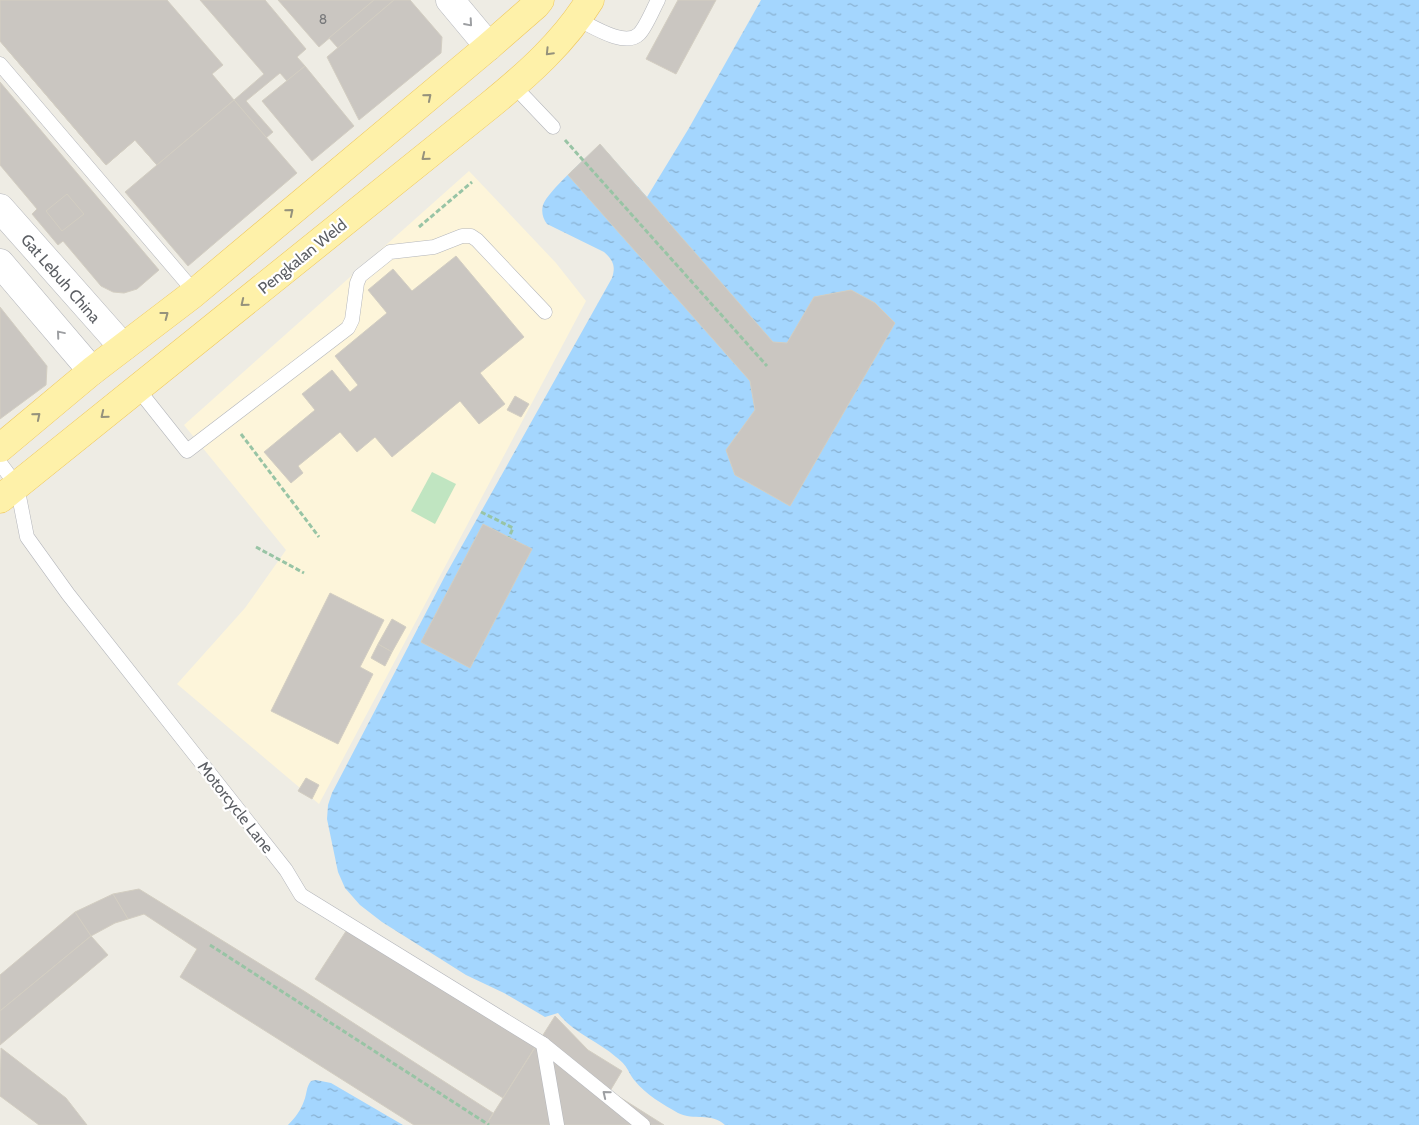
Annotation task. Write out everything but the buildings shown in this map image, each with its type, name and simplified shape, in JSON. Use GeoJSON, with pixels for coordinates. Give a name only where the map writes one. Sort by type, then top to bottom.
{"type":"FeatureCollection","features":[{"type":"Feature","properties":{"kind":"main road"},"geometry":{"type":"LineString","coordinates":[[0,448],[92,371],[193,294],[488,47],[536,6],[540,0]]}},
{"type":"Feature","properties":{"kind":"main road","name":"Pengkalan Weld"},"geometry":{"type":"LineString","coordinates":[[9,492],[514,86],[551,51],[584,10]]}},
{"type":"Feature","properties":{"kind":"street"},"geometry":{"type":"LineString","coordinates":[[450,0],[488,47]]}},
{"type":"Feature","properties":{"kind":"street","name":"Gat Lebuh China"},"geometry":{"type":"LineString","coordinates":[[0,208],[123,347]]}},
{"type":"Feature","properties":{"kind":"street"},"geometry":{"type":"LineString","coordinates":[[0,263],[92,371]]}},
{"type":"Feature","properties":{"kind":"lane"},"geometry":{"type":"LineString","coordinates":[[584,10],[613,36],[631,39],[640,34],[658,0]]}},
{"type":"Feature","properties":{"kind":"lane"},"geometry":{"type":"LineString","coordinates":[[0,64],[186,282],[193,294]]}},
{"type":"Feature","properties":{"kind":"lane"},"geometry":{"type":"LineString","coordinates":[[514,86],[552,127]]}},
{"type":"Feature","properties":{"kind":"lane"},"geometry":{"type":"LineString","coordinates":[[137,388],[187,451],[348,328],[352,320],[357,284],[360,276],[390,252],[434,247],[462,236],[471,236],[477,240],[545,312]]}},
{"type":"Feature","properties":{"kind":"lane"},"geometry":{"type":"LineString","coordinates":[[0,463],[9,492]]}},
{"type":"Feature","properties":{"kind":"lane","name":"Motorcycle Lane"},"geometry":{"type":"LineString","coordinates":[[9,492],[27,537],[68,594],[286,870],[302,894],[543,1044],[644,1125]]}},
{"type":"Feature","properties":{"kind":"lane"},"geometry":{"type":"LineString","coordinates":[[543,1044],[557,1125]]}},
{"type":"Feature","properties":{"kind":"path"},"geometry":{"type":"LineString","coordinates":[[552,127],[584,160],[767,366]]}},
{"type":"Feature","properties":{"kind":"path"},"geometry":{"type":"LineString","coordinates":[[390,252],[472,182]]}},
{"type":"Feature","properties":{"kind":"path"},"geometry":{"type":"LineString","coordinates":[[229,418],[318,537]]}},
{"type":"Feature","properties":{"kind":"path"},"geometry":{"type":"LineString","coordinates":[[481,512],[513,528],[509,538]]}},
{"type":"Feature","properties":{"kind":"path"},"geometry":{"type":"LineString","coordinates":[[256,547],[304,573]]}},
{"type":"Feature","properties":{"kind":"path"},"geometry":{"type":"LineString","coordinates":[[210,945],[489,1125]]}},
{"type":"Feature","properties":{"kind":"shaded area"},"geometry":{"type":"Polygon","coordinates":[[[469,171],[556,263],[586,301],[319,804],[177,684],[245,608],[286,550],[184,425],[469,171]]]}},
{"type":"Feature","properties":{"kind":"green space"},"geometry":{"type":"Polygon","coordinates":[[[432,472],[456,484],[435,524],[411,511],[432,472]]]}},
{"type":"Feature","properties":{"kind":"water"},"geometry":{"type":"Polygon","coordinates":[[[761,0],[1419,0],[1419,1125],[725,1125],[714,1119],[678,1113],[661,1103],[639,1086],[620,1060],[571,1026],[558,1013],[545,1017],[504,993],[466,975],[382,922],[360,905],[345,888],[338,872],[327,819],[328,805],[332,793],[445,576],[612,278],[614,267],[607,255],[547,224],[544,220],[543,205],[552,191],[600,144],[647,197],[689,128],[761,0]]]}},
{"type":"Feature","properties":{"kind":"water"},"geometry":{"type":"Polygon","coordinates":[[[316,1080],[331,1083],[403,1125],[288,1125],[301,1108],[309,1083],[316,1080]]]}}]}
